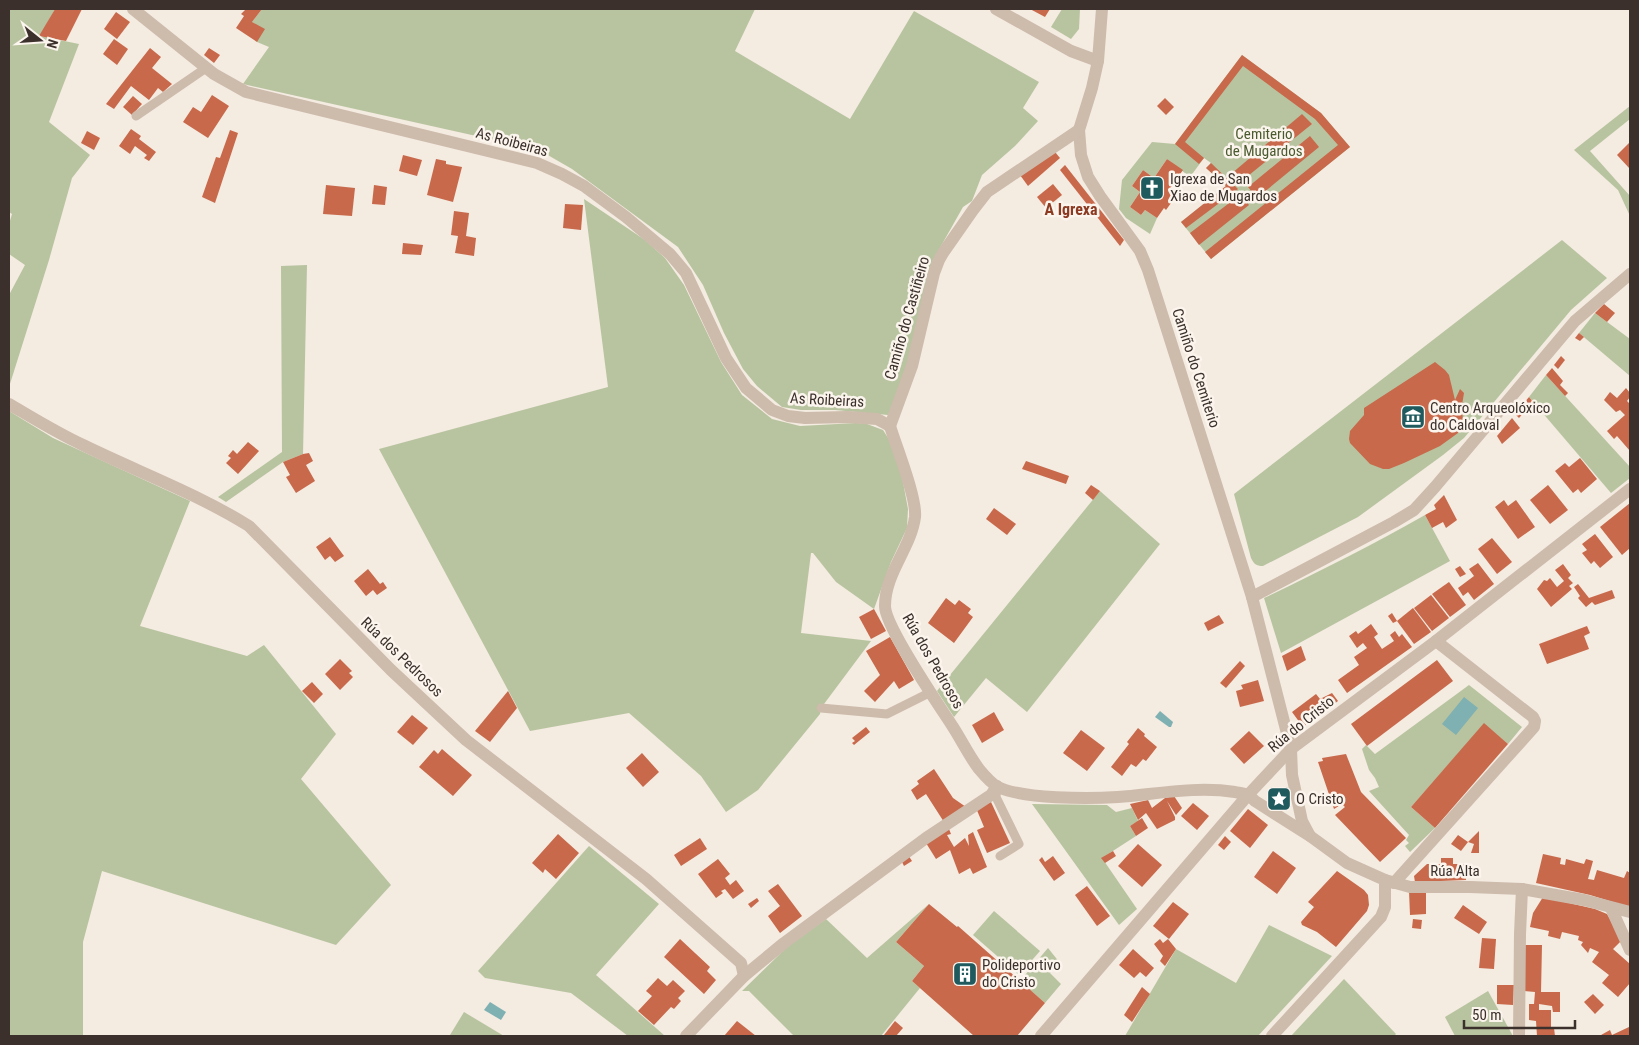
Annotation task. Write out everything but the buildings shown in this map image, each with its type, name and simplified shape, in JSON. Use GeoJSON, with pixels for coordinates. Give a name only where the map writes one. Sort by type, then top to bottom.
{"type":"FeatureCollection","features":[{"type":"Feature","properties":{"kind":"street","name":"As Roibeiras"},"geometry":{"type":"LineString","coordinates":[[133,9],[214,74],[246,92],[537,163],[584,186],[670,254],[686,273],[726,358],[746,388],[772,410],[788,416],[805,418],[848,417],[877,419],[890,426]]}},
{"type":"Feature","properties":{"kind":"street"},"geometry":{"type":"LineString","coordinates":[[996,9],[1071,51],[1098,61]]}},
{"type":"Feature","properties":{"kind":"street","name":"Camiño do Cemiterio"},"geometry":{"type":"LineString","coordinates":[[1102,9],[1098,61],[1079,130],[1081,155],[1088,177],[1140,251],[1148,270],[1252,597],[1291,749]]}},
{"type":"Feature","properties":{"kind":"street","name":"Camiño do Castiñeiro"},"geometry":{"type":"LineString","coordinates":[[890,426],[912,366],[934,273],[943,253],[987,192],[1079,130]]}},
{"type":"Feature","properties":{"kind":"street"},"geometry":{"type":"LineString","coordinates":[[1252,597],[1414,510],[1575,321],[1630,274]]}},
{"type":"Feature","properties":{"kind":"street","name":"Rúa dos Pedrosos"},"geometry":{"type":"LineString","coordinates":[[9,404],[83,445],[197,496],[249,526],[391,670],[466,740],[646,879],[741,963],[744,976]]}},
{"type":"Feature","properties":{"kind":"street","name":"Rúa dos Pedrosos"},"geometry":{"type":"LineString","coordinates":[[890,426],[912,496],[915,516],[909,538],[888,586],[885,607],[890,623],[979,768],[997,786],[1012,792],[1030,795],[1077,798],[1116,797],[1201,790],[1248,794]]}},
{"type":"Feature","properties":{"kind":"street","name":"Rúa do Cristo"},"geometry":{"type":"LineString","coordinates":[[1041,1036],[1248,794],[1291,749],[1436,641],[1630,489]]}},
{"type":"Feature","properties":{"kind":"street"},"geometry":{"type":"LineString","coordinates":[[1272,1036],[1380,918],[1386,907],[1390,882],[1534,727],[1535,721],[1533,717],[1436,641]]}},
{"type":"Feature","properties":{"kind":"street"},"geometry":{"type":"LineString","coordinates":[[1291,749],[1292,775],[1302,821],[1310,836]]}},
{"type":"Feature","properties":{"kind":"street"},"geometry":{"type":"LineString","coordinates":[[686,1036],[744,976],[784,943],[926,838],[991,795],[997,786]]}},
{"type":"Feature","properties":{"kind":"street","name":"Rúa Alta"},"geometry":{"type":"LineString","coordinates":[[1248,794],[1255,801],[1310,836],[1347,863],[1390,882],[1410,887],[1522,889],[1584,900],[1611,908],[1630,911]]}},
{"type":"Feature","properties":{"kind":"street"},"geometry":{"type":"LineString","coordinates":[[1519,1036],[1522,889]]}},
{"type":"Feature","properties":{"kind":"street"},"geometry":{"type":"LineString","coordinates":[[1611,908],[1630,950]]}},
{"type":"Feature","properties":{"kind":"lane"},"geometry":{"type":"LineString","coordinates":[[136,116],[206,68]]}},
{"type":"Feature","properties":{"kind":"lane"},"geometry":{"type":"LineString","coordinates":[[821,708],[887,714],[931,692]]}},
{"type":"Feature","properties":{"kind":"lane"},"geometry":{"type":"LineString","coordinates":[[997,786],[996,797],[1019,844],[1000,856]]}},
{"type":"Feature","properties":{"kind":"green space"},"geometry":{"type":"Polygon","coordinates":[[[9,9],[55,9],[40,36],[79,44],[49,122],[90,155],[72,178],[49,260],[9,387],[9,295],[25,265],[9,254],[9,224],[12,214],[9,212],[9,9]]]}},
{"type":"Feature","properties":{"kind":"green space"},"geometry":{"type":"Polygon","coordinates":[[[262,9],[755,9],[735,51],[850,119],[914,11],[1039,82],[1023,108],[1038,121],[1015,146],[982,175],[972,201],[963,207],[932,262],[904,378],[888,415],[835,410],[801,410],[782,407],[757,386],[743,369],[724,333],[703,285],[678,247],[572,169],[539,150],[243,84],[269,47],[257,42],[252,22],[262,9]]]}},
{"type":"Feature","properties":{"kind":"green space"},"geometry":{"type":"Polygon","coordinates":[[[1062,9],[1080,9],[1079,29],[1071,39],[1051,27],[1062,9]]]}},
{"type":"Feature","properties":{"kind":"green space","name":"Cemiterio de Mugardos"},"geometry":{"type":"Polygon","coordinates":[[[1242,55],[1321,113],[1350,147],[1211,259],[1181,222],[1226,186],[1206,168],[1211,163],[1204,158],[1190,177],[1167,159],[1154,178],[1143,170],[1132,186],[1140,192],[1130,207],[1141,215],[1145,210],[1157,218],[1150,234],[1126,218],[1119,209],[1122,180],[1152,142],[1175,144],[1242,55]]]}},
{"type":"Feature","properties":{"kind":"green space"},"geometry":{"type":"Polygon","coordinates":[[[1630,106],[1630,119],[1590,151],[1630,196],[1630,216],[1618,190],[1574,150],[1630,106]]]}},
{"type":"Feature","properties":{"kind":"green space"},"geometry":{"type":"Polygon","coordinates":[[[584,199],[645,240],[665,258],[684,285],[721,362],[742,395],[772,419],[800,426],[856,423],[867,424],[883,430],[892,444],[903,482],[908,509],[907,528],[891,562],[874,609],[836,582],[813,553],[811,553],[801,633],[871,641],[821,708],[820,714],[758,790],[726,812],[701,776],[629,713],[530,731],[379,449],[608,387],[584,199]]]}},
{"type":"Feature","properties":{"kind":"green space"},"geometry":{"type":"Polygon","coordinates":[[[1562,240],[1607,278],[1571,310],[1464,438],[1358,517],[1263,566],[1254,563],[1234,494],[1562,240]]]}},
{"type":"Feature","properties":{"kind":"green space"},"geometry":{"type":"Polygon","coordinates":[[[307,265],[303,454],[283,462],[226,502],[218,497],[282,452],[281,266],[307,265]]]}},
{"type":"Feature","properties":{"kind":"green space"},"geometry":{"type":"Polygon","coordinates":[[[1595,313],[1630,339],[1630,376],[1579,333],[1595,313]]]}},
{"type":"Feature","properties":{"kind":"green space"},"geometry":{"type":"Polygon","coordinates":[[[1546,375],[1630,467],[1630,478],[1611,493],[1529,397],[1546,375]]]}},
{"type":"Feature","properties":{"kind":"green space"},"geometry":{"type":"Polygon","coordinates":[[[9,411],[53,438],[190,501],[140,626],[247,656],[264,645],[336,734],[301,779],[391,885],[336,945],[102,871],[83,942],[83,1036],[9,1036],[9,411]]]}},
{"type":"Feature","properties":{"kind":"green space"},"geometry":{"type":"Polygon","coordinates":[[[1100,491],[1160,544],[1027,712],[986,678],[954,717],[937,691],[1100,491]]]}},
{"type":"Feature","properties":{"kind":"green space"},"geometry":{"type":"Polygon","coordinates":[[[1425,515],[1450,561],[1281,653],[1264,598],[1345,558],[1425,515]]]}},
{"type":"Feature","properties":{"kind":"green space"},"geometry":{"type":"Polygon","coordinates":[[[1469,685],[1522,727],[1508,744],[1484,724],[1411,807],[1435,828],[1410,852],[1405,846],[1409,843],[1406,840],[1409,835],[1369,791],[1379,787],[1369,770],[1362,749],[1366,745],[1375,754],[1469,685]]]}},
{"type":"Feature","properties":{"kind":"green space"},"geometry":{"type":"Polygon","coordinates":[[[1032,804],[1107,805],[1116,812],[1132,808],[1138,821],[1130,826],[1136,836],[1102,858],[1137,909],[1119,925],[1032,804]]]}},
{"type":"Feature","properties":{"kind":"green space"},"geometry":{"type":"Polygon","coordinates":[[[589,846],[659,904],[596,975],[665,1036],[628,1036],[571,993],[485,978],[478,971],[589,846]]]}},
{"type":"Feature","properties":{"kind":"green space"},"geometry":{"type":"Polygon","coordinates":[[[929,904],[896,942],[924,966],[912,981],[920,988],[881,1036],[794,1036],[749,991],[742,991],[787,947],[826,919],[867,958],[929,904]]]}},
{"type":"Feature","properties":{"kind":"green space"},"geometry":{"type":"Polygon","coordinates":[[[994,911],[1040,951],[1019,975],[973,935],[994,911]]]}},
{"type":"Feature","properties":{"kind":"green space"},"geometry":{"type":"Polygon","coordinates":[[[1269,925],[1332,956],[1258,1036],[1125,1036],[1176,949],[1236,983],[1269,925]]]}},
{"type":"Feature","properties":{"kind":"green space"},"geometry":{"type":"Polygon","coordinates":[[[1048,948],[1060,963],[1050,973],[1061,984],[1045,1003],[1020,981],[1048,948]]]}},
{"type":"Feature","properties":{"kind":"green space"},"geometry":{"type":"Polygon","coordinates":[[[1344,979],[1396,1034],[1394,1036],[1291,1036],[1344,979]]]}},
{"type":"Feature","properties":{"kind":"green space"},"geometry":{"type":"Polygon","coordinates":[[[1488,991],[1513,1036],[1455,1036],[1445,1017],[1488,991]]]}},
{"type":"Feature","properties":{"kind":"green space"},"geometry":{"type":"Polygon","coordinates":[[[464,1012],[504,1036],[450,1035],[464,1012]]]}},
{"type":"Feature","properties":{"kind":"water"},"geometry":{"type":"Polygon","coordinates":[[[1464,697],[1478,708],[1456,735],[1442,724],[1464,697]]]}},
{"type":"Feature","properties":{"kind":"water"},"geometry":{"type":"Polygon","coordinates":[[[1160,711],[1173,722],[1171,727],[1155,717],[1160,711]]]}},
{"type":"Feature","properties":{"kind":"water"},"geometry":{"type":"Polygon","coordinates":[[[490,1002],[506,1012],[501,1020],[484,1010],[490,1002]]]}},
{"type":"Feature","properties":{"kind":"place","name":"Igrexa de San Xiao de Mugardos"},"geometry":{"type":"Point","coordinates":[1152,188]}},
{"type":"Feature","properties":{"kind":"place","name":"Centro Arqueolóxico do Caldoval"},"geometry":{"type":"Point","coordinates":[1413,417]}},
{"type":"Feature","properties":{"kind":"place","name":"O Cristo"},"geometry":{"type":"Point","coordinates":[1279,799]}},
{"type":"Feature","properties":{"kind":"place","name":"Polideportivo do Cristo"},"geometry":{"type":"Point","coordinates":[965,974]}},
{"type":"Feature","properties":{"kind":"district","name":"A Igrexa"},"geometry":{"type":"Point","coordinates":[1071,209]}}]}
